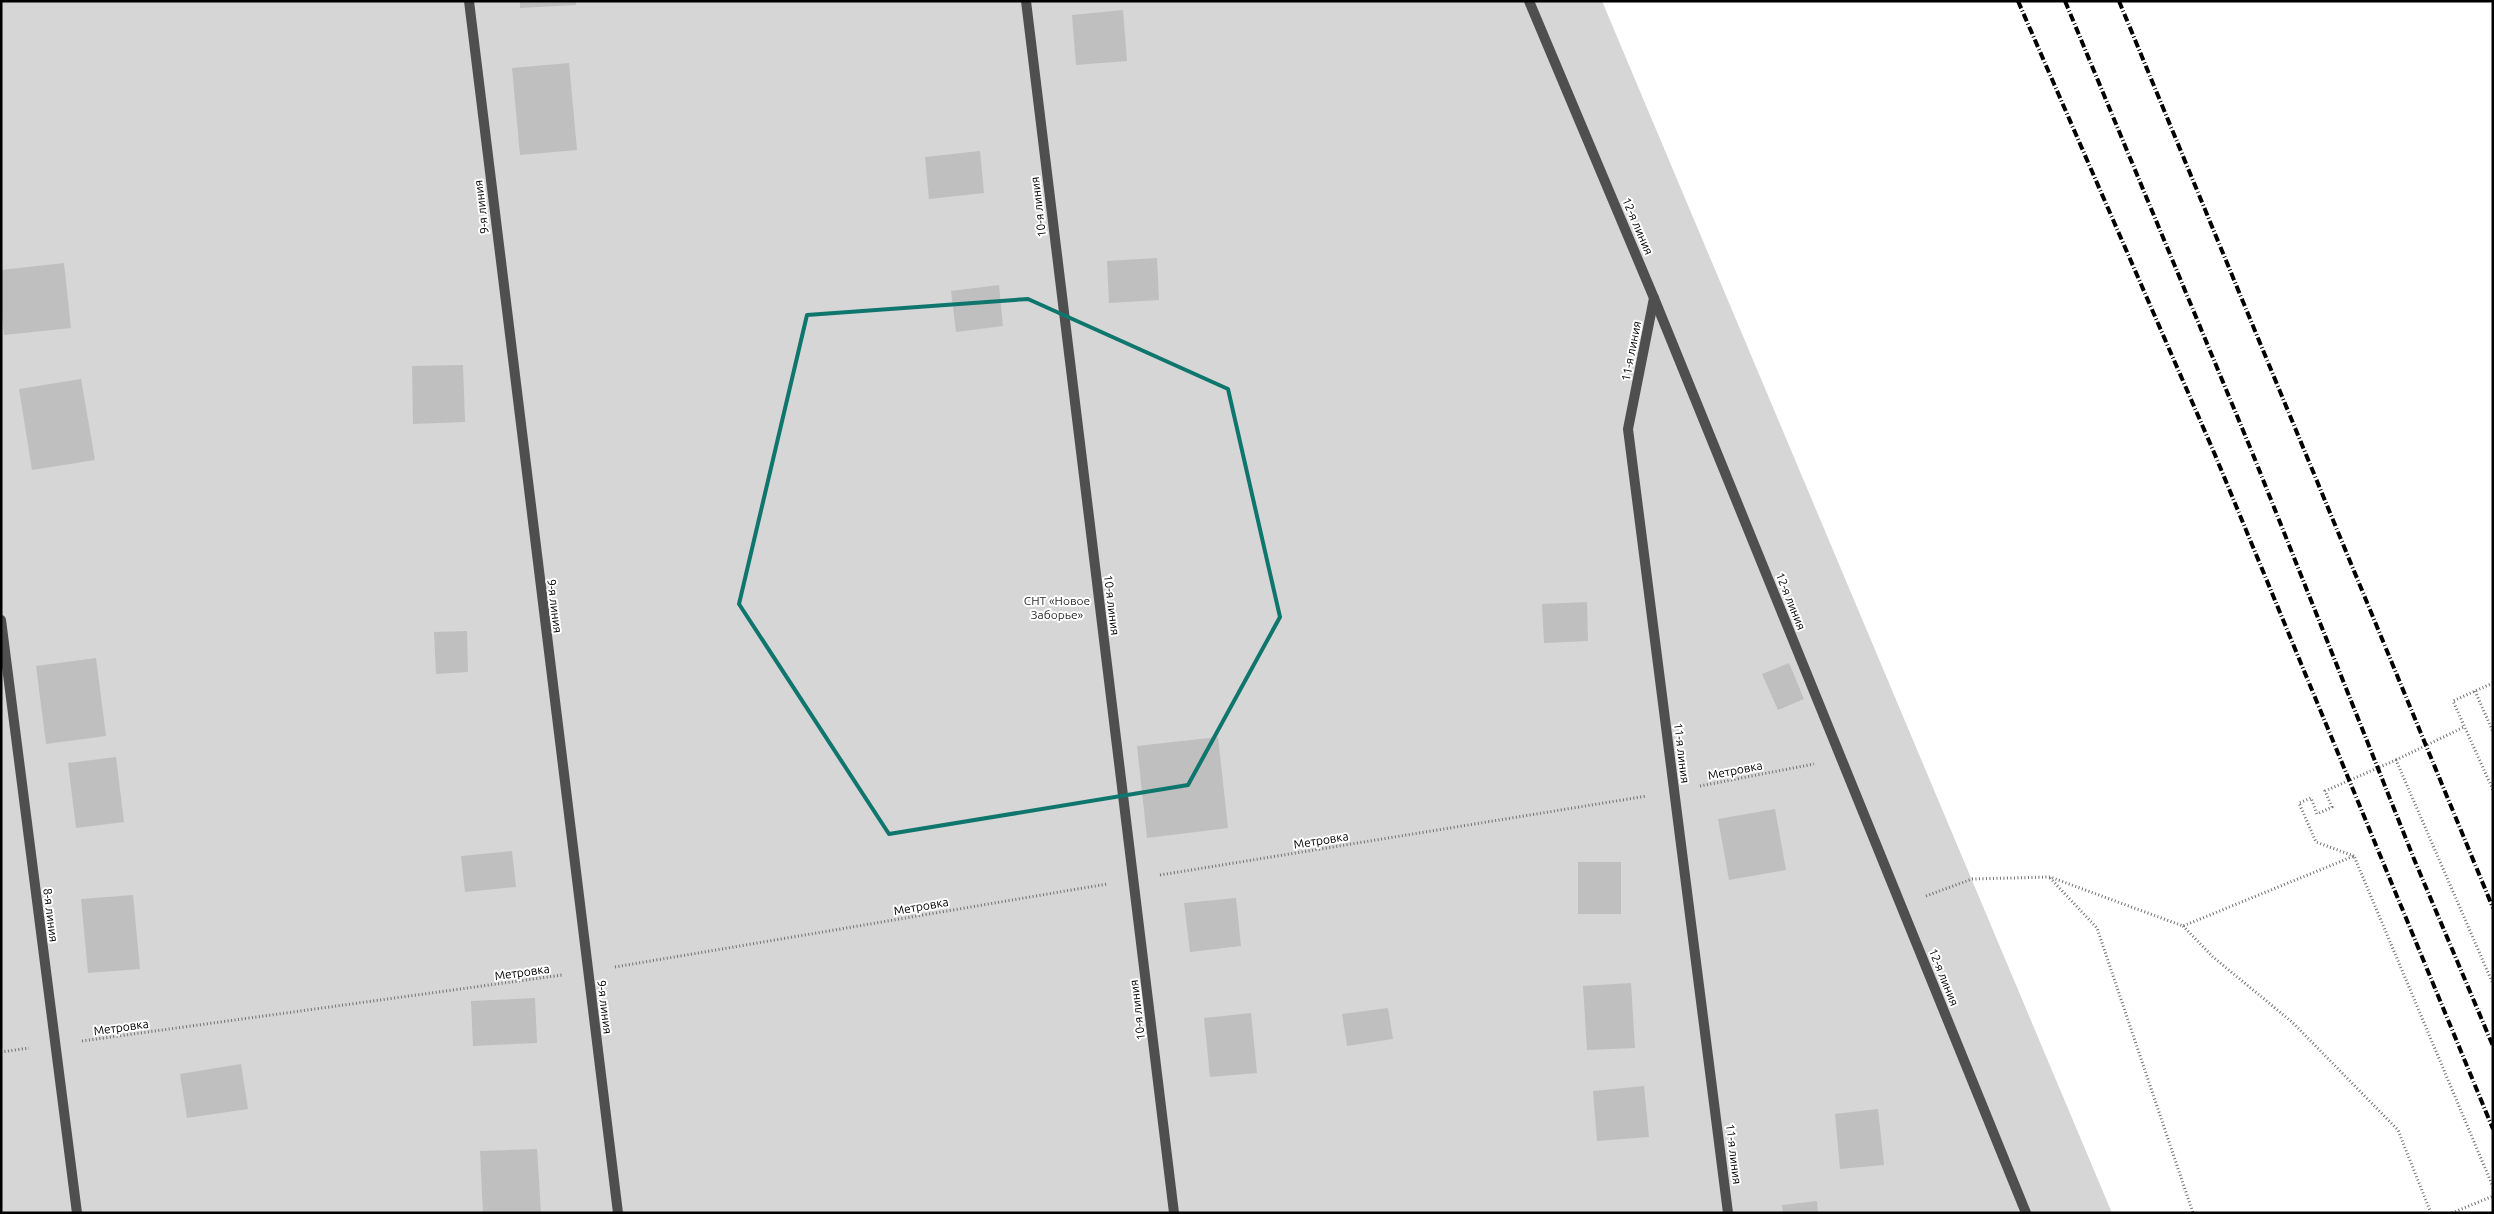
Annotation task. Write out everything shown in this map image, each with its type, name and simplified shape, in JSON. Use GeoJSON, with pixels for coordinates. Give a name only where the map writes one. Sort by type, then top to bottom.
{"type":"FeatureCollection","features":[{"type":"Feature","properties":{"kind":"street","name":"9-я линия"},"geometry":{"type":"LineString","coordinates":[[469,1],[618,1213]]}},
{"type":"Feature","properties":{"kind":"street","name":"10-я линия"},"geometry":{"type":"LineString","coordinates":[[1026,1],[1174,1213]]}},
{"type":"Feature","properties":{"kind":"street","name":"12-я линия"},"geometry":{"type":"LineString","coordinates":[[1529,1],[1654,298],[2026,1213]]}},
{"type":"Feature","properties":{"kind":"street","name":"11-я линия"},"geometry":{"type":"LineString","coordinates":[[1654,298],[1628,429],[1728,1213]]}},
{"type":"Feature","properties":{"kind":"street","name":"8-я линия"},"geometry":{"type":"LineString","coordinates":[[1,620],[76,1213]]}},
{"type":"Feature","properties":{"kind":"path"},"geometry":{"type":"LineString","coordinates":[[2493,683],[2453,701],[2493,790]]}},
{"type":"Feature","properties":{"kind":"path"},"geometry":{"type":"LineString","coordinates":[[2475,691],[2493,732]]}},
{"type":"Feature","properties":{"kind":"path"},"geometry":{"type":"LineString","coordinates":[[2464,727],[2396,760],[2324,791],[2332,808],[2317,814],[2311,798],[2299,803],[2316,842],[2354,856],[2493,1187]]}},
{"type":"Feature","properties":{"kind":"path","name":"Метровка"},"geometry":{"type":"LineString","coordinates":[[1,1052],[588,971],[1674,791],[1841,758]]}},
{"type":"Feature","properties":{"kind":"path"},"geometry":{"type":"LineString","coordinates":[[2396,760],[2493,984]]}},
{"type":"Feature","properties":{"kind":"path"},"geometry":{"type":"LineString","coordinates":[[2183,926],[2354,856]]}},
{"type":"Feature","properties":{"kind":"path"},"geometry":{"type":"LineString","coordinates":[[1901,906],[1972,879],[2050,878],[2183,926],[2213,957],[2292,1022],[2398,1130],[2431,1213]]}},
{"type":"Feature","properties":{"kind":"path"},"geometry":{"type":"LineString","coordinates":[[2050,878],[2097,928],[2193,1213]]}},
{"type":"Feature","properties":{"kind":"path"},"geometry":{"type":"LineString","coordinates":[[2452,1213],[2493,1196]]}},
{"type":"Feature","properties":{"kind":"highlighted area"},"geometry":{"type":"Polygon","coordinates":[[[1028,299],[1228,389],[1280,617],[1188,785],[889,834],[739,604],[807,315],[1028,299]]]}},
{"type":"Feature","properties":{"kind":"green space","name":"СНТ «Новое Заборье»"},"geometry":{"type":"Polygon","coordinates":[[[1,1],[1602,1],[2112,1213],[1,1213],[1,1]]]}},
{"type":"Feature","properties":{"kind":"building"},"geometry":{"type":"Polygon","coordinates":[[[520,1],[576,1],[576,5],[520,8],[520,1]]]}},
{"type":"Feature","properties":{"kind":"building"},"geometry":{"type":"Polygon","coordinates":[[[1123,10],[1127,61],[1076,65],[1072,15],[1123,10]]]}},
{"type":"Feature","properties":{"kind":"building"},"geometry":{"type":"Polygon","coordinates":[[[569,63],[577,150],[520,155],[512,68],[569,63]]]}},
{"type":"Feature","properties":{"kind":"building"},"geometry":{"type":"Polygon","coordinates":[[[980,151],[984,193],[929,199],[925,157],[980,151]]]}},
{"type":"Feature","properties":{"kind":"building"},"geometry":{"type":"Polygon","coordinates":[[[1157,258],[1159,300],[1109,303],[1107,261],[1157,258]]]}},
{"type":"Feature","properties":{"kind":"building"},"geometry":{"type":"Polygon","coordinates":[[[64,263],[71,328],[4,335],[1,306],[1,270],[64,263]]]}},
{"type":"Feature","properties":{"kind":"building"},"geometry":{"type":"Polygon","coordinates":[[[999,285],[1003,326],[956,332],[951,291],[999,285]]]}},
{"type":"Feature","properties":{"kind":"building"},"geometry":{"type":"Polygon","coordinates":[[[463,365],[465,422],[413,424],[412,366],[463,365]]]}},
{"type":"Feature","properties":{"kind":"building"},"geometry":{"type":"Polygon","coordinates":[[[81,379],[95,460],[32,470],[19,389],[81,379]]]}},
{"type":"Feature","properties":{"kind":"building"},"geometry":{"type":"Polygon","coordinates":[[[1587,602],[1588,641],[1544,643],[1542,604],[1587,602]]]}},
{"type":"Feature","properties":{"kind":"building"},"geometry":{"type":"Polygon","coordinates":[[[467,631],[468,672],[436,674],[434,632],[467,631]]]}},
{"type":"Feature","properties":{"kind":"building"},"geometry":{"type":"Polygon","coordinates":[[[96,658],[106,736],[46,744],[36,666],[96,658]]]}},
{"type":"Feature","properties":{"kind":"building"},"geometry":{"type":"Polygon","coordinates":[[[1789,663],[1804,699],[1778,710],[1762,674],[1789,663]]]}},
{"type":"Feature","properties":{"kind":"building"},"geometry":{"type":"Polygon","coordinates":[[[1218,737],[1228,828],[1147,838],[1137,746],[1218,737]]]}},
{"type":"Feature","properties":{"kind":"building"},"geometry":{"type":"Polygon","coordinates":[[[116,757],[124,822],[76,828],[68,763],[116,757]]]}},
{"type":"Feature","properties":{"kind":"building"},"geometry":{"type":"Polygon","coordinates":[[[1775,809],[1786,870],[1729,880],[1718,819],[1775,809]]]}},
{"type":"Feature","properties":{"kind":"building"},"geometry":{"type":"Polygon","coordinates":[[[512,851],[516,887],[465,892],[461,856],[512,851]]]}},
{"type":"Feature","properties":{"kind":"building"},"geometry":{"type":"Polygon","coordinates":[[[1578,862],[1621,862],[1621,914],[1578,914],[1578,862]]]}},
{"type":"Feature","properties":{"kind":"building"},"geometry":{"type":"Polygon","coordinates":[[[133,895],[140,969],[88,973],[81,899],[133,895]]]}},
{"type":"Feature","properties":{"kind":"building"},"geometry":{"type":"Polygon","coordinates":[[[1236,898],[1241,946],[1190,952],[1184,903],[1236,898]]]}},
{"type":"Feature","properties":{"kind":"building"},"geometry":{"type":"Polygon","coordinates":[[[1631,983],[1635,1048],[1587,1050],[1583,986],[1631,983]]]}},
{"type":"Feature","properties":{"kind":"building"},"geometry":{"type":"Polygon","coordinates":[[[535,998],[537,1043],[473,1046],[471,1001],[535,998]]]}},
{"type":"Feature","properties":{"kind":"building"},"geometry":{"type":"Polygon","coordinates":[[[1388,1008],[1393,1039],[1347,1046],[1342,1014],[1388,1008]]]}},
{"type":"Feature","properties":{"kind":"building"},"geometry":{"type":"Polygon","coordinates":[[[1251,1013],[1257,1073],[1210,1077],[1204,1018],[1251,1013]]]}},
{"type":"Feature","properties":{"kind":"building"},"geometry":{"type":"Polygon","coordinates":[[[241,1064],[248,1109],[187,1118],[180,1074],[241,1064]]]}},
{"type":"Feature","properties":{"kind":"building"},"geometry":{"type":"Polygon","coordinates":[[[1644,1086],[1649,1137],[1597,1141],[1593,1091],[1644,1086]]]}},
{"type":"Feature","properties":{"kind":"building"},"geometry":{"type":"Polygon","coordinates":[[[1878,1109],[1884,1165],[1840,1169],[1835,1114],[1878,1109]]]}},
{"type":"Feature","properties":{"kind":"building"},"geometry":{"type":"Polygon","coordinates":[[[537,1149],[541,1213],[483,1213],[480,1151],[537,1149]]]}},
{"type":"Feature","properties":{"kind":"building"},"geometry":{"type":"Polygon","coordinates":[[[1817,1201],[1818,1213],[1783,1213],[1782,1205],[1817,1201]]]}},
{"type":"Feature","properties":{"kind":"railway"},"geometry":{"type":"LineString","coordinates":[[2018,1],[2213,450],[2493,1129]]}},
{"type":"Feature","properties":{"kind":"railway"},"geometry":{"type":"LineString","coordinates":[[2065,1],[2252,452],[2414,859],[2493,1046]]}},
{"type":"Feature","properties":{"kind":"railway"},"geometry":{"type":"LineString","coordinates":[[2119,1],[2493,908]]}}]}
